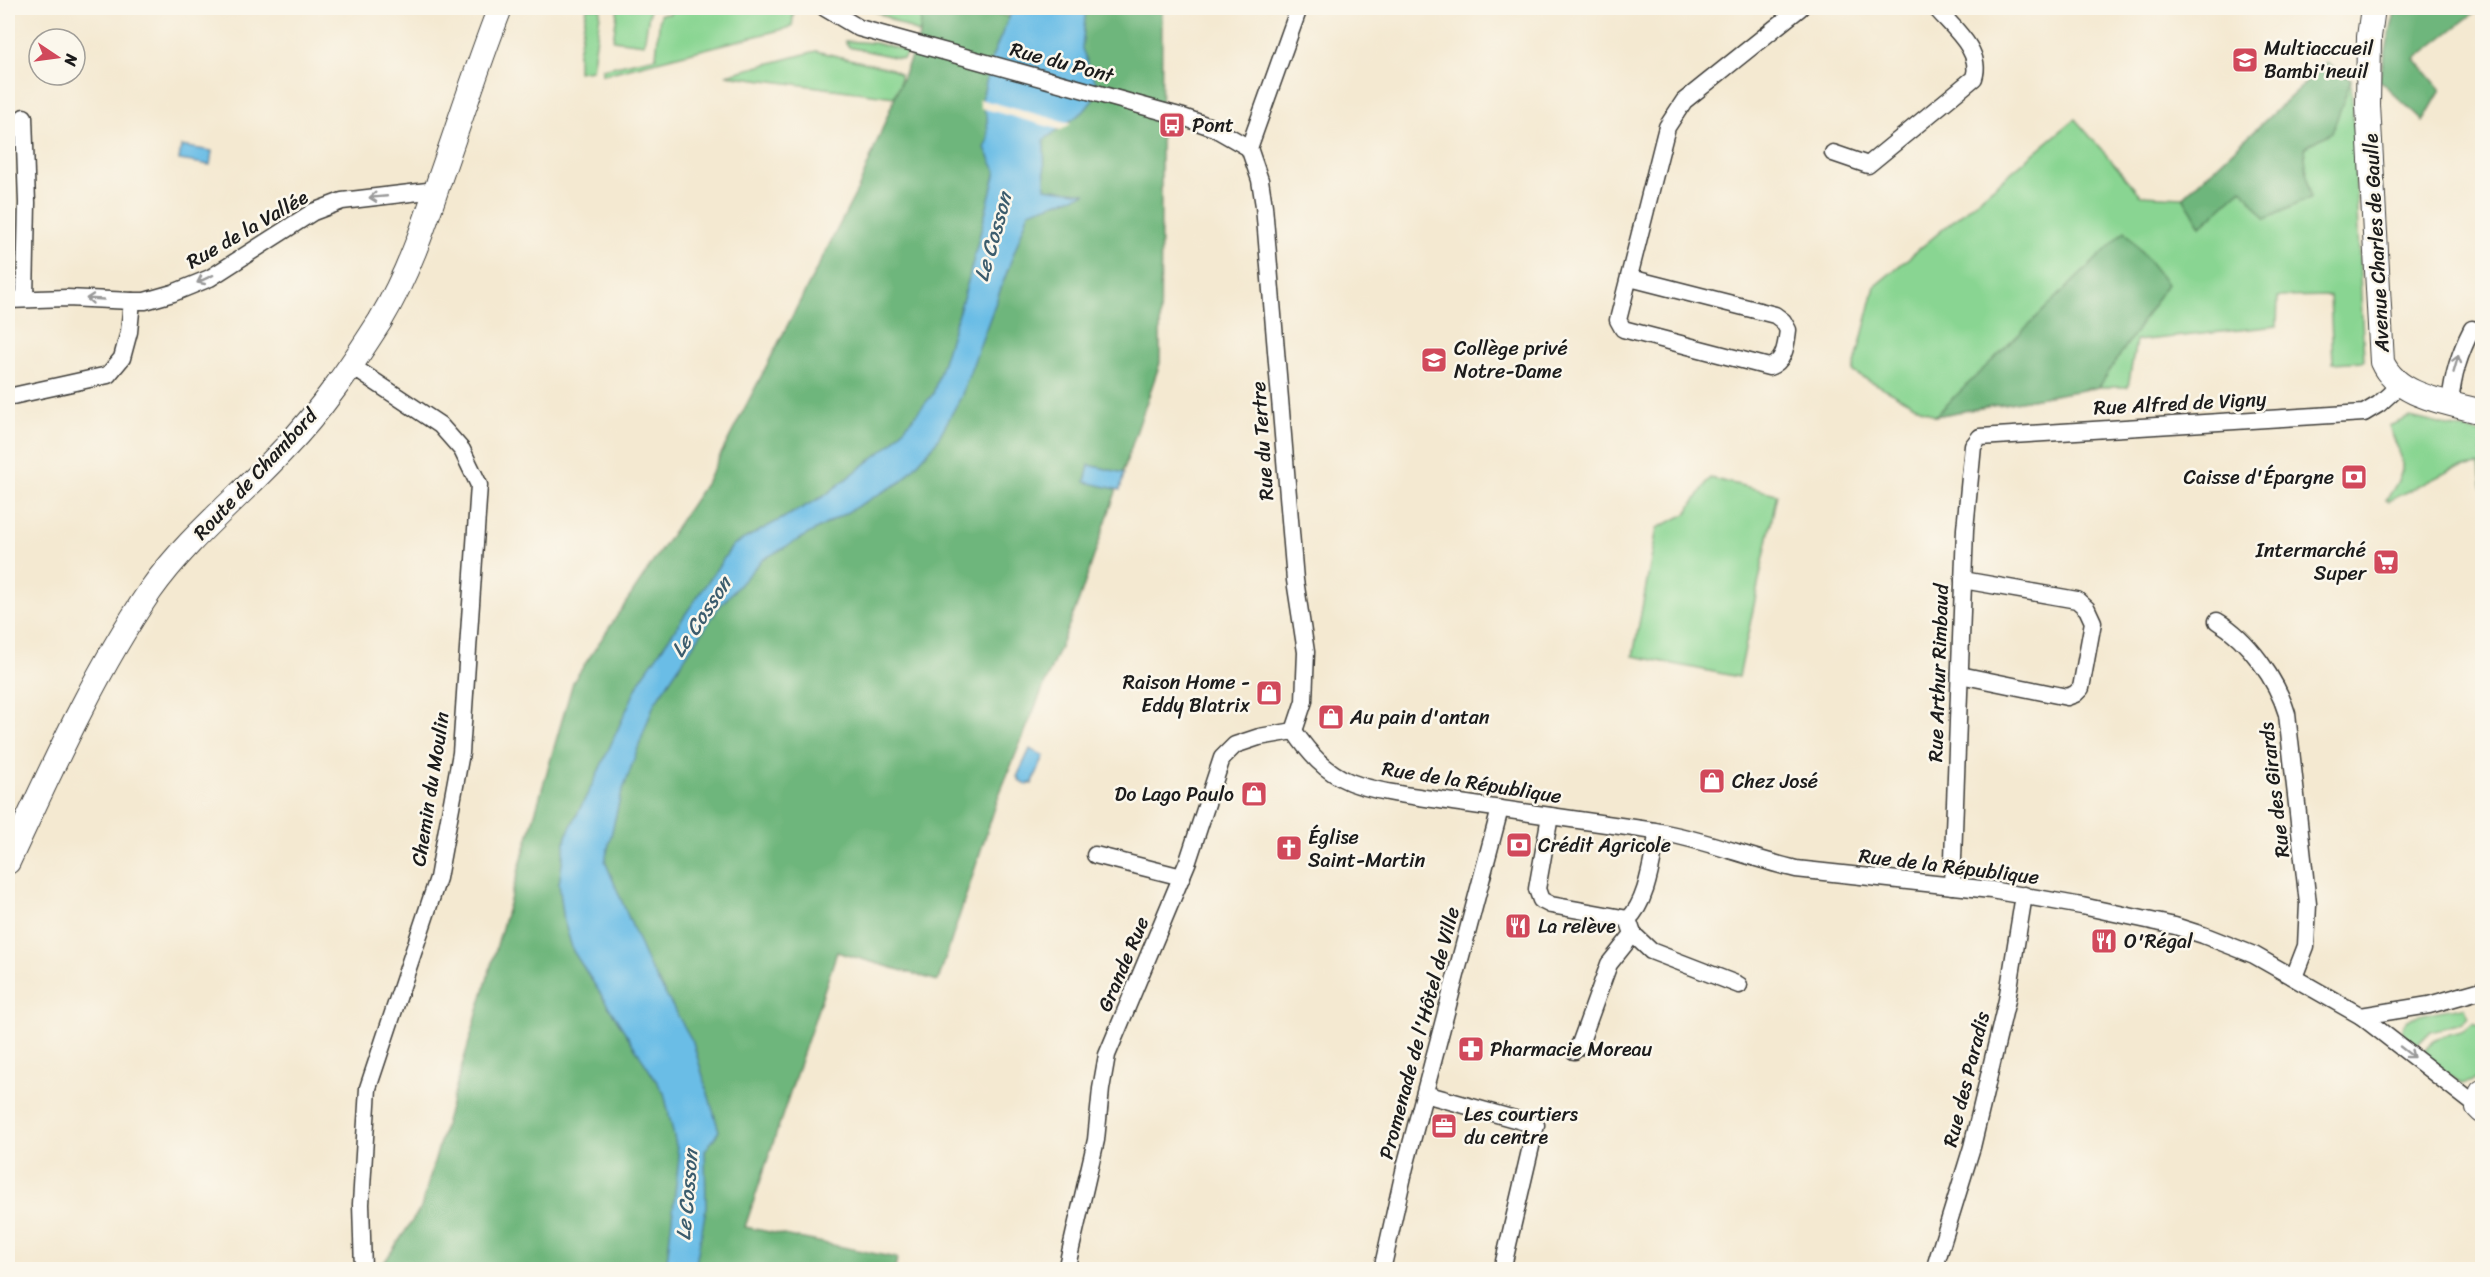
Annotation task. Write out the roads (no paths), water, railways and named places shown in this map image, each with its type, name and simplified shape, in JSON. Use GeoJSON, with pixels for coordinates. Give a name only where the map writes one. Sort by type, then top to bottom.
{"type":"FeatureCollection","features":[{"type":"Feature","properties":{"kind":"main road","name":"Route de Chambord"},"geometry":{"type":"LineString","coordinates":[[8,862],[65,742],[109,660],[151,591],[196,535],[285,448],[350,365],[380,320],[405,275],[476,69],[500,8]]}},
{"type":"Feature","properties":{"kind":"main road","name":"Avenue Charles de Gaulle"},"geometry":{"type":"LineString","coordinates":[[2373,8],[2369,37],[2368,105],[2382,362],[2387,374],[2414,392],[2482,412]]}},
{"type":"Feature","properties":{"kind":"street","name":"Rue du Pont"},"geometry":{"type":"LineString","coordinates":[[825,8],[859,28],[1095,92],[1204,125],[1249,148]]}},
{"type":"Feature","properties":{"kind":"street"},"geometry":{"type":"LineString","coordinates":[[1249,148],[1299,8]]}},
{"type":"Feature","properties":{"kind":"street"},"geometry":{"type":"LineString","coordinates":[[1629,278],[1775,315],[1783,321],[1788,330],[1783,356],[1777,364],[1769,367],[1623,329],[1618,320],[1667,127],[1684,101],[1800,8]]}},
{"type":"Feature","properties":{"kind":"street"},"geometry":{"type":"LineString","coordinates":[[1833,153],[1868,165],[1974,78],[1976,60],[1968,46],[1936,8]]}},
{"type":"Feature","properties":{"kind":"street"},"geometry":{"type":"LineString","coordinates":[[24,117],[27,203],[25,298]]}},
{"type":"Feature","properties":{"kind":"street","name":"Rue du Tertre"},"geometry":{"type":"LineString","coordinates":[[1249,148],[1260,180],[1264,206],[1294,569],[1305,652],[1304,701],[1294,731]]}},
{"type":"Feature","properties":{"kind":"street","name":"Rue de la Vallée"},"geometry":{"type":"LineString","coordinates":[[8,300],[25,298],[145,301],[210,278],[313,212],[342,201],[436,190]]}},
{"type":"Feature","properties":{"kind":"street"},"geometry":{"type":"LineString","coordinates":[[8,397],[108,375],[122,358],[129,332],[132,301]]}},
{"type":"Feature","properties":{"kind":"street"},"geometry":{"type":"LineString","coordinates":[[2450,403],[2456,363],[2472,329]]}},
{"type":"Feature","properties":{"kind":"street","name":"Chemin du Moulin"},"geometry":{"type":"LineString","coordinates":[[350,365],[440,425],[462,450],[479,485],[462,742],[457,776],[438,878],[368,1088],[362,1204],[363,1269]]}},
{"type":"Feature","properties":{"kind":"street","name":"Rue Alfred de Vigny"},"geometry":{"type":"LineString","coordinates":[[1971,463],[1973,446],[1980,437],[1989,435],[2364,413],[2379,404],[2401,384]]}},
{"type":"Feature","properties":{"kind":"street","name":"Rue Arthur Rimbaud"},"geometry":{"type":"LineString","coordinates":[[1952,886],[1965,529],[1971,463]]}},
{"type":"Feature","properties":{"kind":"street"},"geometry":{"type":"LineString","coordinates":[[1959,675],[2067,697],[2075,694],[2081,688],[2093,622],[2087,609],[2077,600],[1963,580]]}},
{"type":"Feature","properties":{"kind":"street","name":"Rue des Girards"},"geometry":{"type":"LineString","coordinates":[[2217,621],[2232,630],[2270,676],[2282,695],[2287,714],[2308,904],[2306,946],[2294,977]]}},
{"type":"Feature","properties":{"kind":"street","name":"Rue de la République"},"geometry":{"type":"LineString","coordinates":[[1294,731],[1308,752],[1322,764],[1351,782],[1369,787],[1658,832],[1698,841],[1759,861],[1796,869],[2024,895],[2175,926],[2254,955],[2294,977],[2361,1016],[2481,1103]]}},
{"type":"Feature","properties":{"kind":"street","name":"Grande Rue"},"geometry":{"type":"LineString","coordinates":[[1066,1269],[1096,1140],[1107,1055],[1182,877],[1222,758],[1235,745],[1258,736],[1294,731]]}},
{"type":"Feature","properties":{"kind":"street","name":"Promenade de l'Hôtel de Ville"},"geometry":{"type":"LineString","coordinates":[[1382,1269],[1425,1094],[1500,809]]}},
{"type":"Feature","properties":{"kind":"street"},"geometry":{"type":"LineString","coordinates":[[1550,816],[1537,889],[1541,900],[1551,905],[1631,926],[1651,951],[1739,985]]}},
{"type":"Feature","properties":{"kind":"street"},"geometry":{"type":"LineString","coordinates":[[1574,1051],[1580,1044],[1609,964],[1631,926],[1641,898],[1658,832]]}},
{"type":"Feature","properties":{"kind":"street"},"geometry":{"type":"LineString","coordinates":[[1095,855],[1182,877]]}},
{"type":"Feature","properties":{"kind":"street","name":"Rue des Paradis"},"geometry":{"type":"LineString","coordinates":[[1934,1269],[1972,1147],[2007,1000],[2024,895]]}},
{"type":"Feature","properties":{"kind":"street"},"geometry":{"type":"LineString","coordinates":[[2361,1016],[2429,1005],[2482,990]]}},
{"type":"Feature","properties":{"kind":"street"},"geometry":{"type":"LineString","coordinates":[[1425,1094],[1536,1125],[1502,1269]]}},
{"type":"Feature","properties":{"kind":"water","name":"Le Cosson"},"geometry":{"type":"Polygon","coordinates":[[[1013,8],[1086,8],[1082,49],[1097,85],[1093,100],[1084,111],[1044,140],[1045,188],[1086,193],[1029,212],[961,397],[935,444],[901,482],[762,560],[719,607],[654,704],[620,798],[605,861],[648,964],[693,1042],[719,1131],[705,1151],[706,1208],[695,1269],[666,1269],[679,1158],[664,1093],[573,951],[564,921],[559,884],[566,836],[596,777],[640,680],[733,545],[824,496],[891,444],[933,394],[967,285],[996,171],[985,148],[988,141],[987,116],[981,103],[992,57],[1013,8]]]}},
{"type":"Feature","properties":{"kind":"water"},"geometry":{"type":"Polygon","coordinates":[[[181,146],[212,151],[210,165],[179,160],[181,146]]]}},
{"type":"Feature","properties":{"kind":"water"},"geometry":{"type":"Polygon","coordinates":[[[1089,465],[1124,473],[1120,490],[1085,482],[1089,465]]]}},
{"type":"Feature","properties":{"kind":"water"},"geometry":{"type":"Polygon","coordinates":[[[1030,749],[1044,756],[1032,784],[1028,785],[1019,781],[1020,778],[1017,777],[1030,749]]]}},
{"type":"Feature","properties":{"kind":"place","name":"Multiaccueil Bambi'neuil"},"geometry":{"type":"Point","coordinates":[2245,60]}},
{"type":"Feature","properties":{"kind":"place","name":"Pont"},"geometry":{"type":"Point","coordinates":[1172,125]}},
{"type":"Feature","properties":{"kind":"place","name":"Collège privé Notre-Dame"},"geometry":{"type":"Point","coordinates":[1434,360]}},
{"type":"Feature","properties":{"kind":"place","name":"Caisse d'Épargne"},"geometry":{"type":"Point","coordinates":[2354,477]}},
{"type":"Feature","properties":{"kind":"place","name":"Intermarché Super"},"geometry":{"type":"Point","coordinates":[2386,562]}},
{"type":"Feature","properties":{"kind":"place","name":"Raison Home - Eddy Blatrix"},"geometry":{"type":"Point","coordinates":[1269,693]}},
{"type":"Feature","properties":{"kind":"place","name":"Au pain d'antan"},"geometry":{"type":"Point","coordinates":[1331,717]}},
{"type":"Feature","properties":{"kind":"place","name":"Chez José"},"geometry":{"type":"Point","coordinates":[1712,781]}},
{"type":"Feature","properties":{"kind":"place","name":"Do Lago Paulo"},"geometry":{"type":"Point","coordinates":[1254,794]}},
{"type":"Feature","properties":{"kind":"place","name":"Crédit Agricole"},"geometry":{"type":"Point","coordinates":[1519,845]}},
{"type":"Feature","properties":{"kind":"place","name":"Église Saint-Martin"},"geometry":{"type":"Point","coordinates":[1289,848]}},
{"type":"Feature","properties":{"kind":"place","name":"La relève"},"geometry":{"type":"Point","coordinates":[1518,926]}},
{"type":"Feature","properties":{"kind":"place","name":"O'Régal"},"geometry":{"type":"Point","coordinates":[2104,941]}},
{"type":"Feature","properties":{"kind":"place","name":"Pharmacie Moreau"},"geometry":{"type":"Point","coordinates":[1471,1049]}},
{"type":"Feature","properties":{"kind":"place","name":"Les courtiers du centre"},"geometry":{"type":"Point","coordinates":[1444,1126]}}]}
